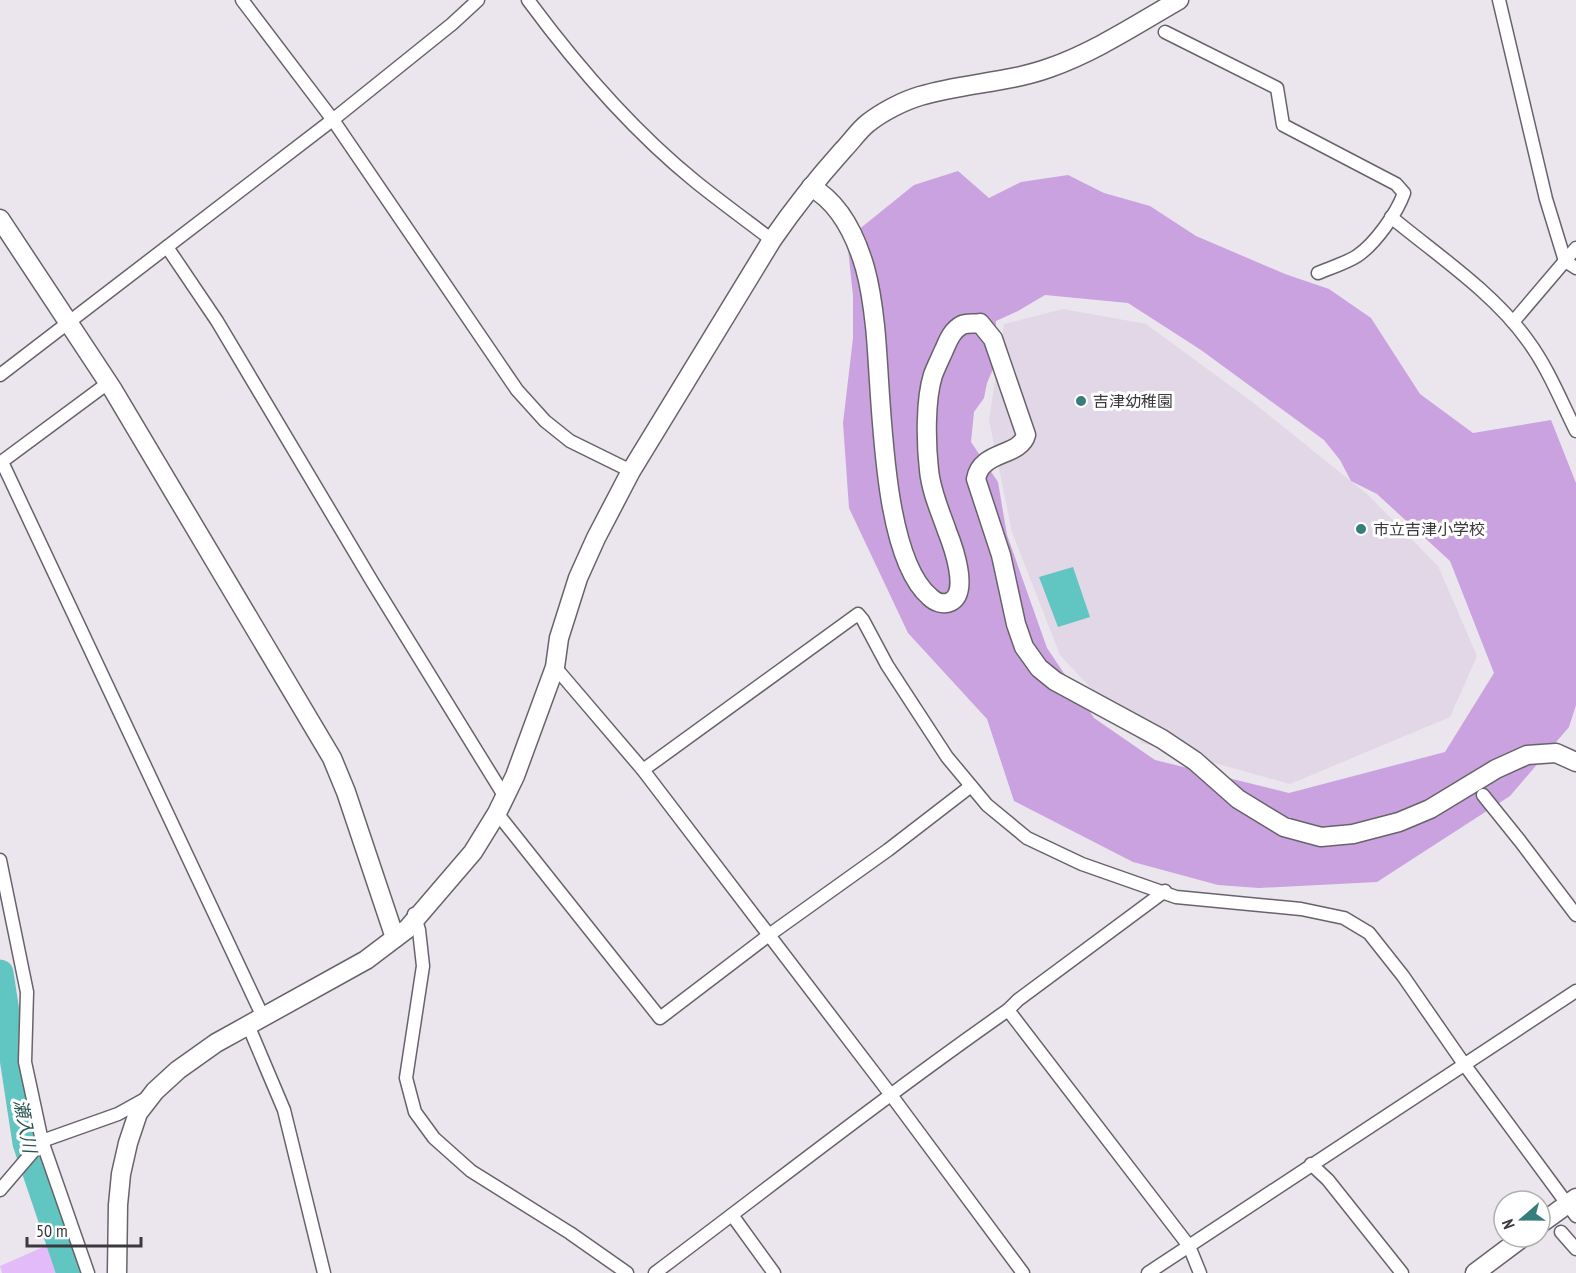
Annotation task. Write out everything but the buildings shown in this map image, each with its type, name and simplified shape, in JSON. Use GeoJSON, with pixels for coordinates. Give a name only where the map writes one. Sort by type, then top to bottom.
{"type":"FeatureCollection","features":[{"type":"Feature","properties":{"kind":"street"},"geometry":{"type":"LineString","coordinates":[[242,0],[333,120],[517,390],[545,421],[570,441],[631,471]]}},
{"type":"Feature","properties":{"kind":"street"},"geometry":{"type":"LineString","coordinates":[[0,375],[333,120],[452,24],[478,0]]}},
{"type":"Feature","properties":{"kind":"street"},"geometry":{"type":"LineString","coordinates":[[528,0],[581,67],[627,118],[694,181],[772,240]]}},
{"type":"Feature","properties":{"kind":"street"},"geometry":{"type":"LineString","coordinates":[[117,1273],[121,1174],[138,1113],[152,1095],[178,1070],[216,1043],[366,960],[396,938],[414,915],[473,852],[515,776],[555,667],[559,638],[578,578],[596,538],[631,471],[772,240],[812,187],[867,124],[889,110],[918,96],[952,88],[1008,80],[1050,68],[1087,52],[1179,0]]}},
{"type":"Feature","properties":{"kind":"street"},"geometry":{"type":"LineString","coordinates":[[1499,0],[1546,199],[1571,264]]}},
{"type":"Feature","properties":{"kind":"street"},"geometry":{"type":"LineString","coordinates":[[1165,32],[1277,88],[1283,126],[1396,184],[1404,193],[1399,209],[1370,243],[1356,256],[1318,273]]}},
{"type":"Feature","properties":{"kind":"street"},"geometry":{"type":"LineString","coordinates":[[812,187],[832,202],[843,217],[865,267],[875,326],[884,454],[891,497],[905,559],[922,590],[932,599],[943,604],[951,602],[958,596],[960,588],[956,558],[935,499],[929,470],[927,404],[933,376],[949,337],[963,325],[980,323],[993,339],[1026,435],[1021,444],[983,463],[976,479],[1002,555],[1016,624],[1024,647],[1039,668],[1054,681],[1162,739],[1195,761],[1238,799],[1284,827],[1321,837],[1353,834],[1399,822],[1430,809],[1496,769],[1527,755],[1556,753],[1576,762]]}},
{"type":"Feature","properties":{"kind":"street"},"geometry":{"type":"LineString","coordinates":[[1391,218],[1478,288],[1513,322],[1529,342],[1550,378],[1576,431]]}},
{"type":"Feature","properties":{"kind":"street"},"geometry":{"type":"LineString","coordinates":[[0,219],[108,383],[332,758],[346,792],[396,938]]}},
{"type":"Feature","properties":{"kind":"street"},"geometry":{"type":"LineString","coordinates":[[167,247],[217,321],[373,583],[501,805],[660,1018],[971,786]]}},
{"type":"Feature","properties":{"kind":"street"},"geometry":{"type":"LineString","coordinates":[[1513,322],[1571,264],[1576,248]]}},
{"type":"Feature","properties":{"kind":"street"},"geometry":{"type":"LineString","coordinates":[[108,383],[1,463],[255,1021],[284,1110],[324,1273]]}},
{"type":"Feature","properties":{"kind":"street"},"geometry":{"type":"LineString","coordinates":[[643,770],[858,614],[947,757],[987,805],[1027,838],[1082,864],[1165,891],[1176,897],[1301,909],[1344,918],[1369,933],[1403,976],[1464,1064],[1573,1206],[1552,1217]]}},
{"type":"Feature","properties":{"kind":"street"},"geometry":{"type":"LineString","coordinates":[[555,667],[643,770],[891,1095],[1023,1273]]}},
{"type":"Feature","properties":{"kind":"street"},"geometry":{"type":"LineString","coordinates":[[1483,795],[1576,915]]}},
{"type":"Feature","properties":{"kind":"street"},"geometry":{"type":"LineString","coordinates":[[0,860],[27,992],[25,1062],[40,1143],[88,1273]]}},
{"type":"Feature","properties":{"kind":"street"},"geometry":{"type":"LineString","coordinates":[[655,1273],[1165,891]]}},
{"type":"Feature","properties":{"kind":"street"},"geometry":{"type":"LineString","coordinates":[[414,915],[419,930],[423,966],[405,1078],[415,1112],[434,1138],[471,1171],[570,1233],[627,1273]]}},
{"type":"Feature","properties":{"kind":"street"},"geometry":{"type":"LineString","coordinates":[[1148,1273],[1576,991]]}},
{"type":"Feature","properties":{"kind":"street"},"geometry":{"type":"LineString","coordinates":[[1008,1010],[1189,1246],[1200,1273]]}},
{"type":"Feature","properties":{"kind":"street"},"geometry":{"type":"LineString","coordinates":[[0,1190],[40,1143],[118,1114],[176,1083]]}},
{"type":"Feature","properties":{"kind":"street"},"geometry":{"type":"LineString","coordinates":[[1311,1164],[1328,1180],[1402,1273]]}},
{"type":"Feature","properties":{"kind":"street"},"geometry":{"type":"LineString","coordinates":[[732,1215],[774,1273]]}},
{"type":"Feature","properties":{"kind":"street"},"geometry":{"type":"LineString","coordinates":[[1562,1232],[1576,1249]]}},
{"type":"Feature","properties":{"kind":"street"},"geometry":{"type":"LineString","coordinates":[[1475,1273],[1507,1249]]}},
{"type":"Feature","properties":{"kind":"shaded area"},"geometry":{"type":"Polygon","coordinates":[[[958,171],[989,198],[1021,182],[1068,175],[1104,193],[1150,206],[1196,236],[1285,274],[1329,289],[1371,318],[1420,394],[1473,433],[1551,420],[1576,483],[1576,705],[1569,727],[1510,796],[1377,882],[1259,888],[1218,885],[1133,862],[1014,801],[987,719],[908,633],[849,508],[843,423],[853,338],[853,296],[847,239],[914,185],[958,171]],[[1045,295],[996,321],[993,369],[984,398],[974,412],[971,442],[998,482],[1007,535],[1047,648],[1094,718],[1155,760],[1289,793],[1445,752],[1494,673],[1450,561],[1377,494],[1351,481],[1340,460],[1324,440],[1201,350],[1128,303],[1045,295]]]}},
{"type":"Feature","properties":{"kind":"shaded area"},"geometry":{"type":"Polygon","coordinates":[[[1063,309],[1146,324],[1255,404],[1368,495],[1438,566],[1477,656],[1450,717],[1290,784],[1142,743],[1060,655],[1012,532],[989,420],[1004,324],[1063,309]]]}},
{"type":"Feature","properties":{"kind":"shaded area"},"geometry":{"type":"Polygon","coordinates":[[[1073,567],[1090,617],[1058,627],[1039,577],[1073,567]]]}},
{"type":"Feature","properties":{"kind":"shaded area"},"geometry":{"type":"Polygon","coordinates":[[[66,1237],[80,1273],[2,1273],[0,1266],[66,1237]]]}},
{"type":"Feature","properties":{"kind":"waterway","name":"瀬入川"},"geometry":{"type":"LineString","coordinates":[[0,973],[26,1143],[70,1273]]}},
{"type":"Feature","properties":{"kind":"place","name":"吉津幼稚園"},"geometry":{"type":"Point","coordinates":[1081,401]}},
{"type":"Feature","properties":{"kind":"place","name":"市立吉津小学校"},"geometry":{"type":"Point","coordinates":[1361,529]}}]}
